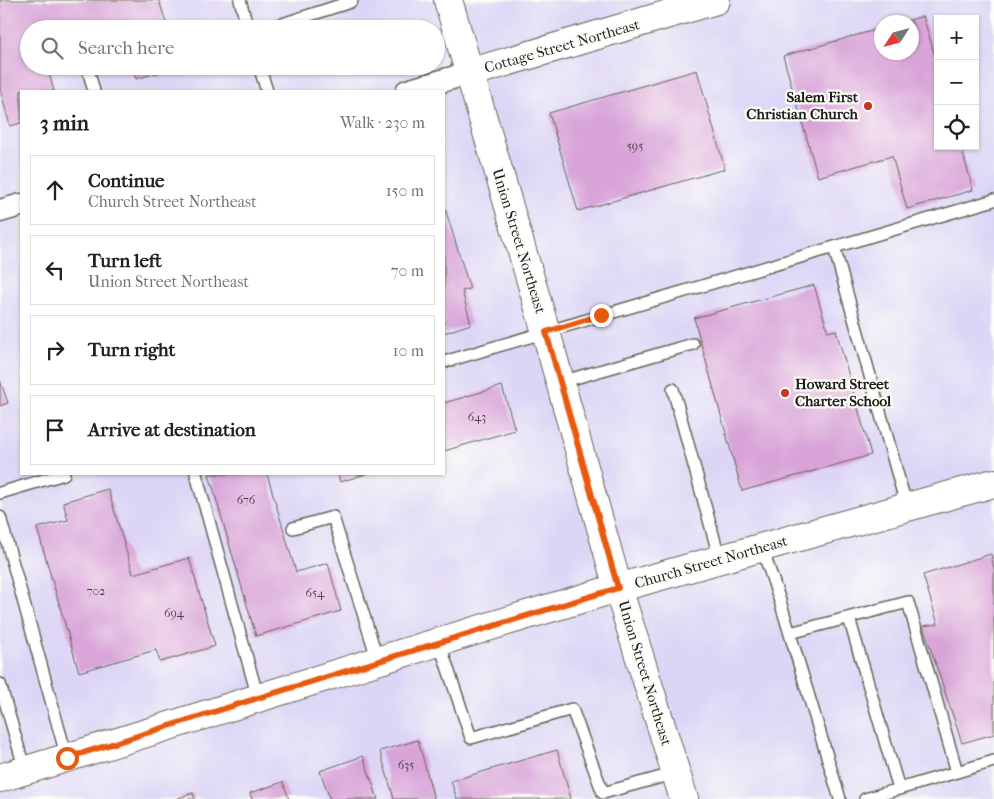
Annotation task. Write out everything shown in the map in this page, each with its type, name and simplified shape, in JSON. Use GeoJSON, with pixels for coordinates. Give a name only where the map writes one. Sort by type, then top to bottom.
{"type":"FeatureCollection","features":[{"type":"Feature","properties":{"kind":"street","name":"Union Street Northeast"},"geometry":{"type":"LineString","coordinates":[[448,0],[546,332],[618,588],[684,799]]}},
{"type":"Feature","properties":{"kind":"street","name":"Cottage Street Northeast"},"geometry":{"type":"LineString","coordinates":[[410,90],[665,11],[716,0]]}},
{"type":"Feature","properties":{"kind":"street"},"geometry":{"type":"LineString","coordinates":[[0,211],[20,205]]}},
{"type":"Feature","properties":{"kind":"street","name":"Church Street Northeast"},"geometry":{"type":"LineString","coordinates":[[12,774],[618,588],[994,483]]}},
{"type":"Feature","properties":{"kind":"lane"},"geometry":{"type":"LineString","coordinates":[[240,0],[246,20]]}},
{"type":"Feature","properties":{"kind":"lane"},"geometry":{"type":"LineString","coordinates":[[295,20],[352,0]]}},
{"type":"Feature","properties":{"kind":"lane"},"geometry":{"type":"LineString","coordinates":[[90,75],[94,90]]}},
{"type":"Feature","properties":{"kind":"lane"},"geometry":{"type":"LineString","coordinates":[[262,75],[267,90]]}},
{"type":"Feature","properties":{"kind":"lane"},"geometry":{"type":"LineString","coordinates":[[445,362],[994,200]]}},
{"type":"Feature","properties":{"kind":"lane"},"geometry":{"type":"LineString","coordinates":[[834,247],[907,508]]}},
{"type":"Feature","properties":{"kind":"lane"},"geometry":{"type":"LineString","coordinates":[[560,382],[693,344]]}},
{"type":"Feature","properties":{"kind":"lane"},"geometry":{"type":"LineString","coordinates":[[673,389],[720,560]]}},
{"type":"Feature","properties":{"kind":"lane"},"geometry":{"type":"LineString","coordinates":[[0,493],[61,475]]}},
{"type":"Feature","properties":{"kind":"lane"},"geometry":{"type":"LineString","coordinates":[[196,475],[258,698]]}},
{"type":"Feature","properties":{"kind":"lane"},"geometry":{"type":"LineString","coordinates":[[0,517],[67,758]]}},
{"type":"Feature","properties":{"kind":"lane"},"geometry":{"type":"LineString","coordinates":[[293,528],[333,517],[378,661]]}},
{"type":"Feature","properties":{"kind":"lane"},"geometry":{"type":"LineString","coordinates":[[762,548],[790,633],[840,799]]}},
{"type":"Feature","properties":{"kind":"lane"},"geometry":{"type":"LineString","coordinates":[[790,633],[908,602],[957,772]]}},
{"type":"Feature","properties":{"kind":"lane"},"geometry":{"type":"LineString","coordinates":[[849,618],[899,789]]}},
{"type":"Feature","properties":{"kind":"lane"},"geometry":{"type":"LineString","coordinates":[[439,642],[471,738],[572,709],[603,793],[676,772]]}},
{"type":"Feature","properties":{"kind":"lane"},"geometry":{"type":"LineString","coordinates":[[0,684],[12,774]]}},
{"type":"Feature","properties":{"kind":"lane"},"geometry":{"type":"LineString","coordinates":[[865,799],[994,762]]}},
{"type":"Feature","properties":{"kind":"shaded area"},"geometry":{"type":"Polygon","coordinates":[[[0,0],[994,0],[994,799],[0,799],[0,0]]]}},
{"type":"Feature","properties":{"kind":"building"},"geometry":{"type":"Polygon","coordinates":[[[0,0],[159,0],[165,20],[20,20],[20,75],[50,75],[54,90],[20,90],[20,123],[10,126],[0,89],[0,0]]]}},
{"type":"Feature","properties":{"kind":"building","name":"Salem First Christian Church"},"geometry":{"type":"Polygon","coordinates":[[[923,16],[934,53],[934,150],[962,150],[973,190],[907,209],[892,156],[818,177],[783,56],[874,30],[874,60],[919,60],[919,17],[923,16]]]}},
{"type":"Feature","properties":{"kind":"building"},"geometry":{"type":"Polygon","coordinates":[[[697,70],[725,169],[578,211],[549,113],[697,70]]]}},
{"type":"Feature","properties":{"kind":"building"},"geometry":{"type":"Polygon","coordinates":[[[135,75],[150,75],[136,79],[135,75]]]}},
{"type":"Feature","properties":{"kind":"building"},"geometry":{"type":"Polygon","coordinates":[[[445,208],[470,289],[462,291],[471,324],[445,333],[445,208]]]}},
{"type":"Feature","properties":{"kind":"building","name":"Howard Street Charter School"},"geometry":{"type":"Polygon","coordinates":[[[814,285],[828,332],[836,330],[871,455],[742,491],[694,318],[814,285]]]}},
{"type":"Feature","properties":{"kind":"building"},"geometry":{"type":"Polygon","coordinates":[[[0,380],[8,403],[0,406],[0,380]]]}},
{"type":"Feature","properties":{"kind":"building"},"geometry":{"type":"Polygon","coordinates":[[[502,386],[515,430],[445,451],[445,403],[502,386]]]}},
{"type":"Feature","properties":{"kind":"building"},"geometry":{"type":"Polygon","coordinates":[[[209,475],[267,475],[296,572],[328,563],[341,611],[256,636],[209,475]]]}},
{"type":"Feature","properties":{"kind":"building"},"geometry":{"type":"Polygon","coordinates":[[[338,475],[363,475],[340,482],[338,475]]]}},
{"type":"Feature","properties":{"kind":"building"},"geometry":{"type":"Polygon","coordinates":[[[108,489],[133,574],[189,558],[215,646],[160,662],[156,650],[79,672],[37,528],[68,520],[63,502],[108,489]]]}},
{"type":"Feature","properties":{"kind":"building"},"geometry":{"type":"Polygon","coordinates":[[[991,554],[994,568],[994,734],[962,743],[923,626],[938,624],[923,575],[991,554]]]}},
{"type":"Feature","properties":{"kind":"building"},"geometry":{"type":"Polygon","coordinates":[[[418,740],[434,799],[394,799],[380,751],[418,740]]]}},
{"type":"Feature","properties":{"kind":"building"},"geometry":{"type":"Polygon","coordinates":[[[557,750],[571,799],[457,799],[451,781],[557,750]]]}},
{"type":"Feature","properties":{"kind":"building"},"geometry":{"type":"Polygon","coordinates":[[[363,756],[378,799],[330,799],[320,771],[363,756]]]}},
{"type":"Feature","properties":{"kind":"building"},"geometry":{"type":"Polygon","coordinates":[[[283,782],[289,799],[252,799],[250,793],[283,782]]]}},
{"type":"Feature","properties":{"kind":"building"},"geometry":{"type":"Polygon","coordinates":[[[193,793],[195,799],[176,799],[193,793]]]}},
{"type":"Feature","properties":{"kind":"place","name":"Salem First Christian Church"},"geometry":{"type":"Point","coordinates":[868,106]}},
{"type":"Feature","properties":{"kind":"place","name":"Howard Street Charter School"},"geometry":{"type":"Point","coordinates":[785,393]}},
{"type":"Feature","properties":{"kind":"route"},"geometry":{"type":"LineString","coordinates":[[67,758],[618,588],[546,332],[601,315]]}}]}
